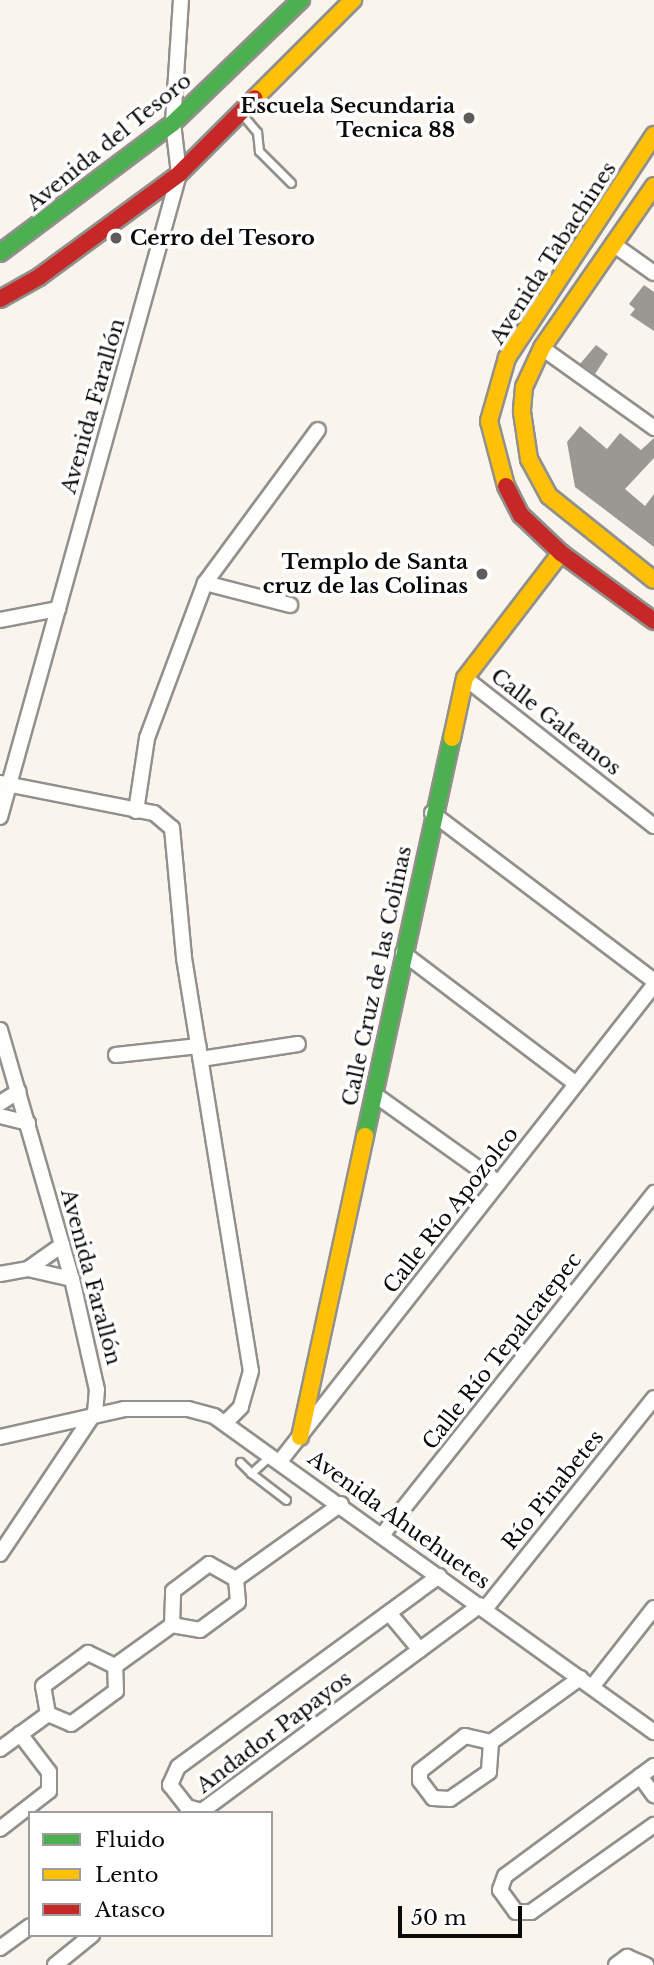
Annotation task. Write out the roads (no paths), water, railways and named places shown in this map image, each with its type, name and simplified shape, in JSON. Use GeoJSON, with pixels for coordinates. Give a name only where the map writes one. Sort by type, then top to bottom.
{"type":"FeatureCollection","features":[{"type":"Feature","properties":{"kind":"street","name":"Avenida Farallón"},"geometry":{"type":"LineString","coordinates":[[0,817],[5,783],[58,609],[179,174],[173,123],[181,0]]}},
{"type":"Feature","properties":{"kind":"street","name":"Avenida del Tesoro"},"geometry":{"type":"LineString","coordinates":[[0,253],[173,123],[301,0]]}},
{"type":"Feature","properties":{"kind":"street"},"geometry":{"type":"LineString","coordinates":[[0,299],[40,277],[179,174],[353,0]]}},
{"type":"Feature","properties":{"kind":"street","name":"Avenida Tabachines"},"geometry":{"type":"LineString","coordinates":[[653,138],[508,358],[493,397],[491,443],[510,499],[561,553],[654,621]]}},
{"type":"Feature","properties":{"kind":"street","name":"Avenida Tabachines"},"geometry":{"type":"LineString","coordinates":[[654,186],[542,348],[524,387],[522,412],[537,480],[579,525],[654,580]]}},
{"type":"Feature","properties":{"kind":"street"},"geometry":{"type":"LineString","coordinates":[[613,244],[654,274]]}},
{"type":"Feature","properties":{"kind":"street"},"geometry":{"type":"LineString","coordinates":[[542,348],[654,428]]}},
{"type":"Feature","properties":{"kind":"street"},"geometry":{"type":"LineString","coordinates":[[136,811],[147,738],[205,583],[318,430]]}},
{"type":"Feature","properties":{"kind":"street","name":"Calle Cruz de las Colinas"},"geometry":{"type":"LineString","coordinates":[[300,1437],[432,813],[466,678],[561,553]]}},
{"type":"Feature","properties":{"kind":"street"},"geometry":{"type":"LineString","coordinates":[[205,583],[290,605]]}},
{"type":"Feature","properties":{"kind":"street"},"geometry":{"type":"LineString","coordinates":[[0,620],[58,609]]}},
{"type":"Feature","properties":{"kind":"street","name":"Calle Galeanos"},"geometry":{"type":"LineString","coordinates":[[466,678],[654,826]]}},
{"type":"Feature","properties":{"kind":"street"},"geometry":{"type":"LineString","coordinates":[[5,783],[167,820],[174,835],[200,1053],[251,1371],[242,1407],[225,1423]]}},
{"type":"Feature","properties":{"kind":"street"},"geometry":{"type":"LineString","coordinates":[[432,813],[654,983]]}},
{"type":"Feature","properties":{"kind":"street"},"geometry":{"type":"LineString","coordinates":[[403,953],[576,1084]]}},
{"type":"Feature","properties":{"kind":"street","name":"Calle Río Apozolco"},"geometry":{"type":"LineString","coordinates":[[276,1457],[300,1437],[654,983]]}},
{"type":"Feature","properties":{"kind":"street","name":"Avenida Farallón"},"geometry":{"type":"LineString","coordinates":[[0,1030],[96,1369],[95,1412]]}},
{"type":"Feature","properties":{"kind":"street"},"geometry":{"type":"LineString","coordinates":[[116,1055],[200,1053],[298,1044]]}},
{"type":"Feature","properties":{"kind":"street"},"geometry":{"type":"LineString","coordinates":[[0,1103],[19,1091]]}},
{"type":"Feature","properties":{"kind":"street"},"geometry":{"type":"LineString","coordinates":[[374,1094],[499,1183]]}},
{"type":"Feature","properties":{"kind":"street"},"geometry":{"type":"LineString","coordinates":[[0,1116],[28,1123]]}},
{"type":"Feature","properties":{"kind":"street","name":"Calle Río Tepalcatepec"},"geometry":{"type":"LineString","coordinates":[[383,1534],[654,1193]]}},
{"type":"Feature","properties":{"kind":"street"},"geometry":{"type":"LineString","coordinates":[[28,1269],[62,1245]]}},
{"type":"Feature","properties":{"kind":"street"},"geometry":{"type":"LineString","coordinates":[[0,1274],[28,1269],[72,1279]]}},
{"type":"Feature","properties":{"kind":"street","name":"Río Pinabetes"},"geometry":{"type":"LineString","coordinates":[[483,1607],[654,1398]]}},
{"type":"Feature","properties":{"kind":"street","name":"Avenida Ahuehuetes"},"geometry":{"type":"LineString","coordinates":[[0,1437],[95,1412],[188,1409],[225,1423],[383,1534],[654,1732]]}},
{"type":"Feature","properties":{"kind":"street"},"geometry":{"type":"LineString","coordinates":[[0,1554],[95,1412]]}},
{"type":"Feature","properties":{"kind":"street"},"geometry":{"type":"LineString","coordinates":[[236,1579],[341,1504]]}},
{"type":"Feature","properties":{"kind":"street"},"geometry":{"type":"LineString","coordinates":[[172,1625],[173,1591],[209,1564],[236,1579]]}},
{"type":"Feature","properties":{"kind":"street","name":"Andador Papayos"},"geometry":{"type":"LineString","coordinates":[[439,1576],[178,1767],[170,1785],[187,1807],[202,1811],[420,1650],[483,1607]]}},
{"type":"Feature","properties":{"kind":"street"},"geometry":{"type":"LineString","coordinates":[[115,1665],[172,1625],[200,1630],[210,1623],[238,1602],[236,1579]]}},
{"type":"Feature","properties":{"kind":"street"},"geometry":{"type":"LineString","coordinates":[[491,1741],[489,1772],[450,1800],[433,1798],[420,1781],[424,1764],[464,1736],[491,1741],[586,1683],[654,1608]]}},
{"type":"Feature","properties":{"kind":"street"},"geometry":{"type":"LineString","coordinates":[[389,1613],[420,1650]]}},
{"type":"Feature","properties":{"kind":"street"},"geometry":{"type":"LineString","coordinates":[[48,1714],[43,1686],[88,1653],[115,1665]]}},
{"type":"Feature","properties":{"kind":"street"},"geometry":{"type":"LineString","coordinates":[[48,1714],[71,1724],[116,1691],[115,1665]]}},
{"type":"Feature","properties":{"kind":"street"},"geometry":{"type":"LineString","coordinates":[[0,1748],[48,1714]]}},
{"type":"Feature","properties":{"kind":"street"},"geometry":{"type":"LineString","coordinates":[[0,1829],[49,1791],[49,1772],[20,1734]]}},
{"type":"Feature","properties":{"kind":"street"},"geometry":{"type":"LineString","coordinates":[[654,1766],[505,1876],[500,1890],[516,1912],[531,1912],[654,1825]]}},
{"type":"Feature","properties":{"kind":"street"},"geometry":{"type":"LineString","coordinates":[[640,1776],[654,1796]]}},
{"type":"Feature","properties":{"kind":"street"},"geometry":{"type":"LineString","coordinates":[[0,1948],[28,1928]]}},
{"type":"Feature","properties":{"kind":"street"},"geometry":{"type":"LineString","coordinates":[[55,1965],[90,1937]]}},
{"type":"Feature","properties":{"kind":"street"},"geometry":{"type":"LineString","coordinates":[[616,1965],[627,1957],[646,1965]]}},
{"type":"Feature","properties":{"kind":"lane"},"geometry":{"type":"LineString","coordinates":[[241,113],[257,132],[259,151],[291,183]]}},
{"type":"Feature","properties":{"kind":"lane"},"geometry":{"type":"LineString","coordinates":[[251,1473],[276,1457]]}},
{"type":"Feature","properties":{"kind":"lane"},"geometry":{"type":"LineString","coordinates":[[240,1462],[286,1500]]}},
{"type":"Feature","properties":{"kind":"place","name":"Escuela Secundaria Tecnica 88"},"geometry":{"type":"Point","coordinates":[469,118]}},
{"type":"Feature","properties":{"kind":"place","name":"Cerro del Tesoro"},"geometry":{"type":"Point","coordinates":[116,238]}},
{"type":"Feature","properties":{"kind":"place","name":"Templo de Santa cruz de las Colinas"},"geometry":{"type":"Point","coordinates":[482,574]}}]}
